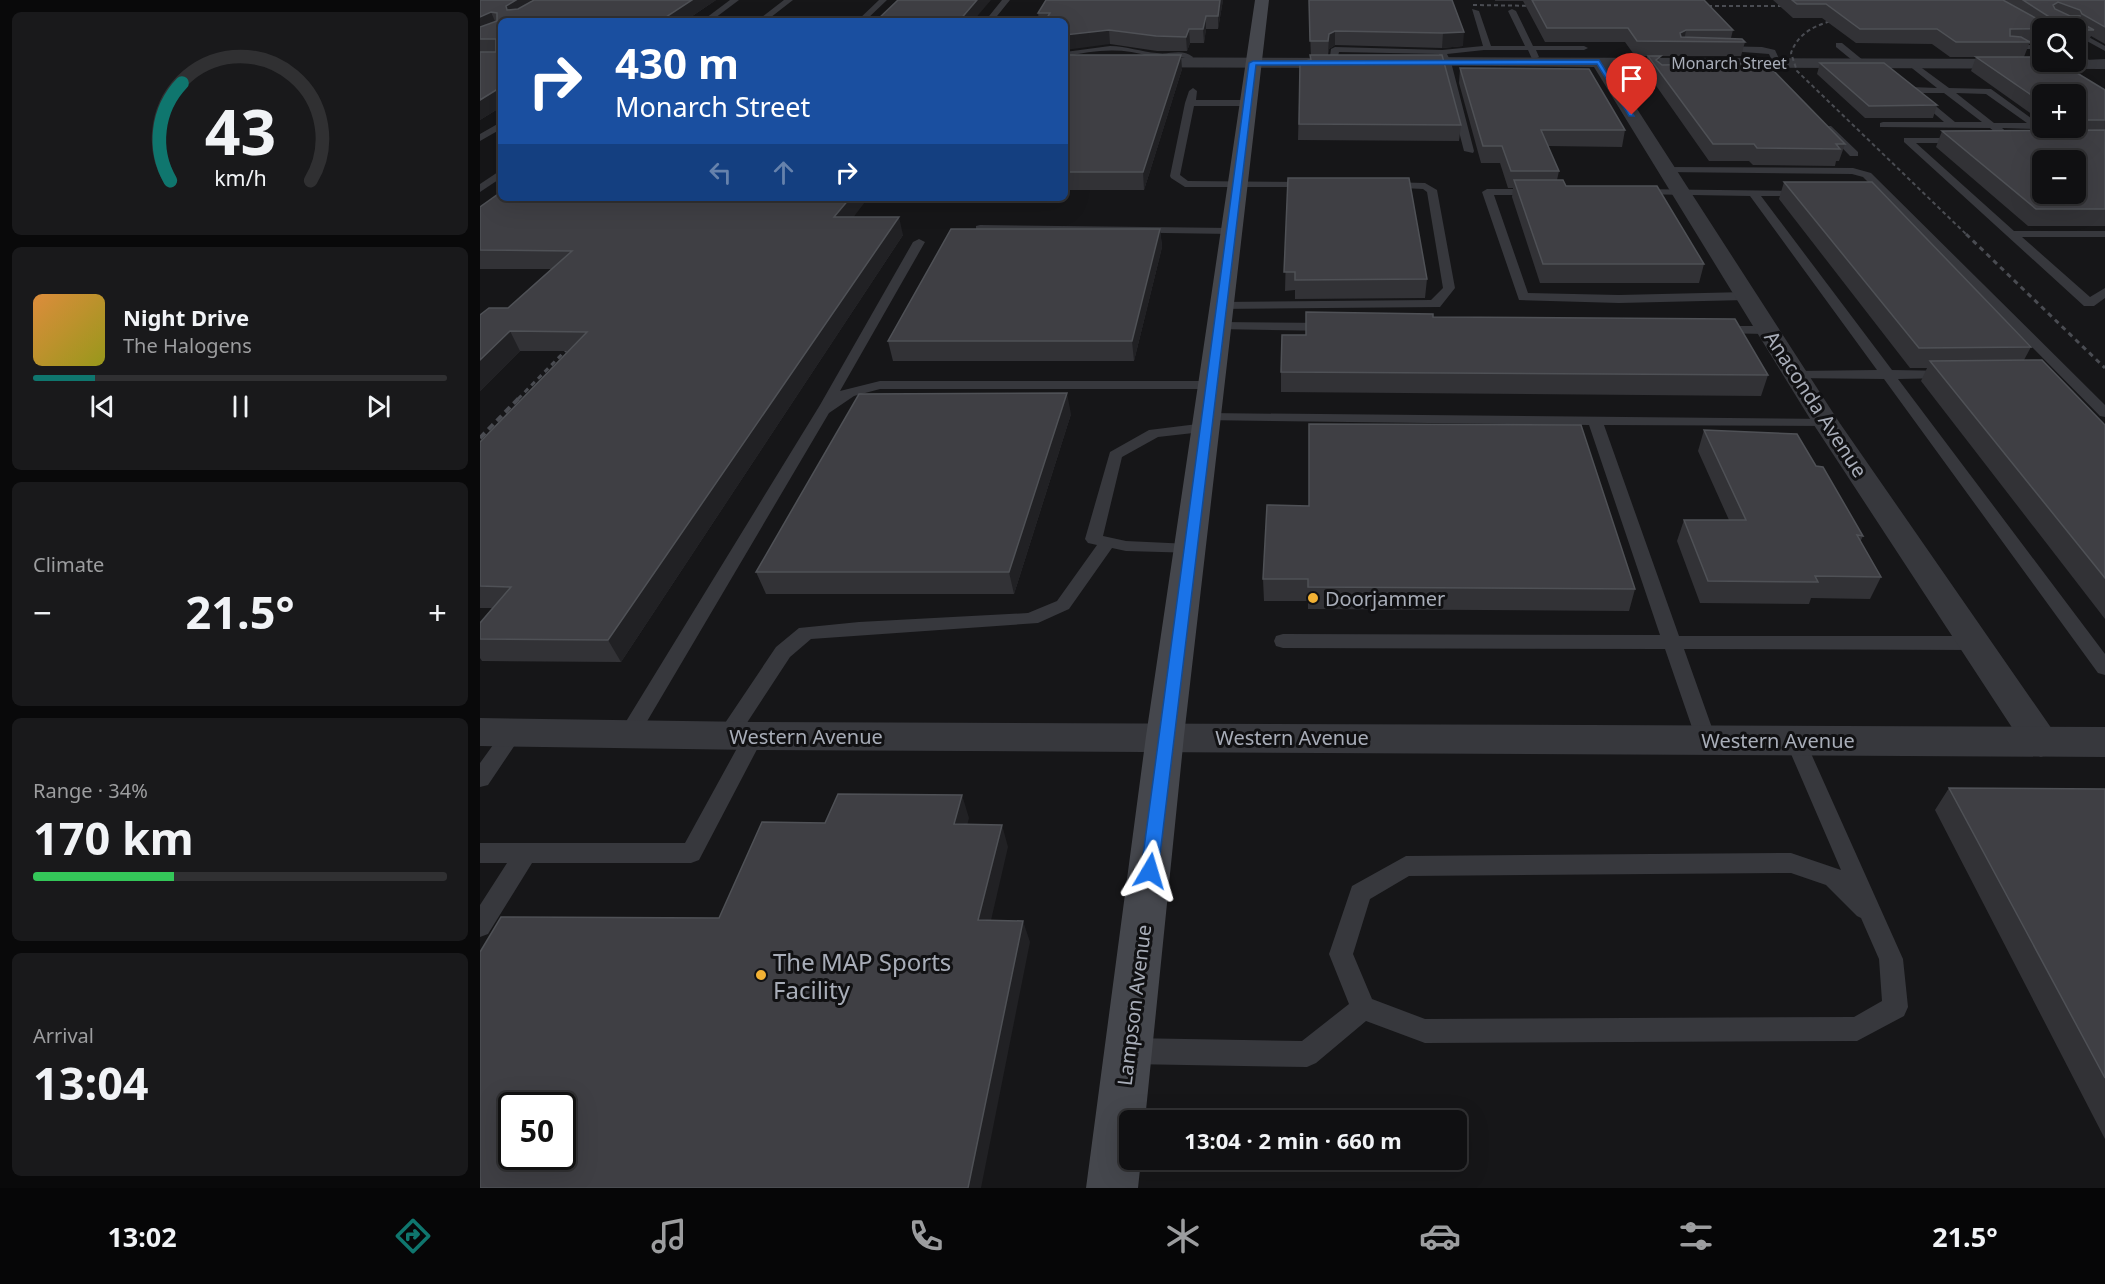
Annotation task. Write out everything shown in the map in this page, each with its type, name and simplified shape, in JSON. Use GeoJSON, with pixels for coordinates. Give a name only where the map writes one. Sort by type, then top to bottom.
{"type":"FeatureCollection","features":[{"type":"Feature","properties":{"kind":"main road","name":"Lampson Avenue"},"geometry":{"type":"LineString","coordinates":[[1113,1188],[1166,736],[1262,0]]}},
{"type":"Feature","properties":{"kind":"street","name":"Monarch Street"},"geometry":{"type":"LineString","coordinates":[[1068,62],[1155,59],[1187,63],[1447,64],[1534,55],[1597,66],[2094,63]]}},
{"type":"Feature","properties":{"kind":"street","name":"Anaconda Avenue"},"geometry":{"type":"LineString","coordinates":[[1597,66],[1674,181],[1826,422],[2041,742]]}},
{"type":"Feature","properties":{"kind":"street","name":"Western Avenue"},"geometry":{"type":"LineString","coordinates":[[496,732],[741,736],[1166,736],[2105,742]]}},
{"type":"Feature","properties":{"kind":"lane"},"geometry":{"type":"LineString","coordinates":[[710,18],[735,0]]}},
{"type":"Feature","properties":{"kind":"lane"},"geometry":{"type":"LineString","coordinates":[[765,18],[789,0]]}},
{"type":"Feature","properties":{"kind":"lane"},"geometry":{"type":"LineString","coordinates":[[864,18],[883,0]]}},
{"type":"Feature","properties":{"kind":"lane"},"geometry":{"type":"LineString","coordinates":[[991,18],[1006,0]]}},
{"type":"Feature","properties":{"kind":"lane"},"geometry":{"type":"LineString","coordinates":[[1512,10],[1534,55]]}},
{"type":"Feature","properties":{"kind":"lane"},"geometry":{"type":"LineString","coordinates":[[1474,11],[1488,48]]}},
{"type":"Feature","properties":{"kind":"lane"},"geometry":{"type":"LineString","coordinates":[[2086,38],[2105,48]]}},
{"type":"Feature","properties":{"kind":"lane"},"geometry":{"type":"LineString","coordinates":[[1839,45],[1861,63]]}},
{"type":"Feature","properties":{"kind":"lane"},"geometry":{"type":"LineString","coordinates":[[2009,47],[2032,47]]}},
{"type":"Feature","properties":{"kind":"lane"},"geometry":{"type":"LineString","coordinates":[[1447,64],[1488,48],[1534,55]]}},
{"type":"Feature","properties":{"kind":"lane"},"geometry":{"type":"LineString","coordinates":[[1705,48],[1762,49],[1772,52],[1770,66]]}},
{"type":"Feature","properties":{"kind":"lane"},"geometry":{"type":"LineString","coordinates":[[1068,54],[1085,49],[1133,49],[1142,50],[1155,59]]}},
{"type":"Feature","properties":{"kind":"lane"},"geometry":{"type":"LineString","coordinates":[[1911,63],[2012,141]]}},
{"type":"Feature","properties":{"kind":"lane"},"geometry":{"type":"LineString","coordinates":[[1447,64],[1462,78]]}},
{"type":"Feature","properties":{"kind":"lane"},"geometry":{"type":"LineString","coordinates":[[1447,64],[1469,152]]}},
{"type":"Feature","properties":{"kind":"lane"},"geometry":{"type":"LineString","coordinates":[[1883,125],[2037,126],[1988,91],[1911,90],[1953,125]]}},
{"type":"Feature","properties":{"kind":"lane"},"geometry":{"type":"LineString","coordinates":[[1193,91],[1174,176],[1185,184],[1319,185]]}},
{"type":"Feature","properties":{"kind":"lane"},"geometry":{"type":"LineString","coordinates":[[1190,103],[1248,102]]}},
{"type":"Feature","properties":{"kind":"lane"},"geometry":{"type":"LineString","coordinates":[[1940,115],[1979,115]]}},
{"type":"Feature","properties":{"kind":"lane"},"geometry":{"type":"LineString","coordinates":[[1818,118],[1854,154]]}},
{"type":"Feature","properties":{"kind":"lane"},"geometry":{"type":"LineString","coordinates":[[480,138],[498,127]]}},
{"type":"Feature","properties":{"kind":"lane"},"geometry":{"type":"LineString","coordinates":[[1977,140],[1907,140],[2089,303],[2105,292]]}},
{"type":"Feature","properties":{"kind":"lane"},"geometry":{"type":"LineString","coordinates":[[1989,140],[2024,141]]}},
{"type":"Feature","properties":{"kind":"lane"},"geometry":{"type":"LineString","coordinates":[[1626,192],[1674,181],[1853,171],[1867,175],[2105,413]]}},
{"type":"Feature","properties":{"kind":"lane"},"geometry":{"type":"LineString","coordinates":[[480,189],[498,175]]}},
{"type":"Feature","properties":{"kind":"lane"},"geometry":{"type":"LineString","coordinates":[[1674,181],[1753,192],[1820,193]]}},
{"type":"Feature","properties":{"kind":"lane"},"geometry":{"type":"LineString","coordinates":[[1220,316],[1435,304],[1449,288],[1432,190],[1425,186],[1378,185]]}},
{"type":"Feature","properties":{"kind":"lane"},"geometry":{"type":"LineString","coordinates":[[1545,192],[1487,192],[1523,297],[1619,299],[1746,296]]}},
{"type":"Feature","properties":{"kind":"lane"},"geometry":{"type":"LineString","coordinates":[[1753,192],[1890,374],[2105,668]]}},
{"type":"Feature","properties":{"kind":"lane"},"geometry":{"type":"LineString","coordinates":[[1843,193],[1887,194]]}},
{"type":"Feature","properties":{"kind":"lane"},"geometry":{"type":"LineString","coordinates":[[980,228],[1231,231]]}},
{"type":"Feature","properties":{"kind":"lane"},"geometry":{"type":"LineString","coordinates":[[2011,234],[2105,234]]}},
{"type":"Feature","properties":{"kind":"lane"},"geometry":{"type":"LineString","coordinates":[[629,734],[823,410],[919,242]]}},
{"type":"Feature","properties":{"kind":"lane"},"geometry":{"type":"LineString","coordinates":[[1220,316],[1350,327]]}},
{"type":"Feature","properties":{"kind":"lane"},"geometry":{"type":"LineString","coordinates":[[1708,330],[1767,330]]}},
{"type":"Feature","properties":{"kind":"lane"},"geometry":{"type":"LineString","coordinates":[[1796,375],[1960,374]]}},
{"type":"Feature","properties":{"kind":"lane"},"geometry":{"type":"LineString","coordinates":[[2042,374],[2066,374]]}},
{"type":"Feature","properties":{"kind":"lane"},"geometry":{"type":"LineString","coordinates":[[823,410],[838,397],[856,388],[880,385],[1211,385]]}},
{"type":"Feature","properties":{"kind":"lane"},"geometry":{"type":"LineString","coordinates":[[1595,421],[1706,739]]}},
{"type":"Feature","properties":{"kind":"lane"},"geometry":{"type":"LineString","coordinates":[[1190,549],[1126,546],[1094,539],[1115,455],[1154,433],[1206,423],[1826,422]]}},
{"type":"Feature","properties":{"kind":"lane"},"geometry":{"type":"LineString","coordinates":[[480,853],[691,854],[741,736],[783,652],[806,633],[859,627],[1031,619],[1063,605],[1108,542]]}},
{"type":"Feature","properties":{"kind":"lane"},"geometry":{"type":"LineString","coordinates":[[1283,641],[1975,643]]}},
{"type":"Feature","properties":{"kind":"lane"},"geometry":{"type":"LineString","coordinates":[[480,779],[496,732]]}},
{"type":"Feature","properties":{"kind":"lane"},"geometry":{"type":"LineString","coordinates":[[1795,740],[1873,916],[1891,959],[1895,1007],[1857,1029],[1425,1031],[1363,1008],[1341,954],[1360,893],[1406,866],[1791,863],[1834,878],[1873,916]]}},
{"type":"Feature","properties":{"kind":"lane"},"geometry":{"type":"LineString","coordinates":[[480,926],[526,852]]}},
{"type":"Feature","properties":{"kind":"lane"},"geometry":{"type":"LineString","coordinates":[[1129,1051],[1306,1054],[1363,1008]]}},
{"type":"Feature","properties":{"kind":"building"},"geometry":{"type":"Polygon","coordinates":[[[480,0],[516,0],[506,6],[507,10],[518,9],[534,0],[692,0],[665,18],[498,18],[498,89],[480,100],[480,52],[496,52],[496,39],[480,39],[480,27],[497,21],[497,13],[491,12],[480,17],[480,0]]]}},
{"type":"Feature","properties":{"kind":"building"},"geometry":{"type":"Polygon","coordinates":[[[898,0],[977,0],[962,18],[879,18],[898,0]]]}},
{"type":"Feature","properties":{"kind":"building"},"geometry":{"type":"Polygon","coordinates":[[[1046,0],[1220,0],[1218,16],[1206,16],[1203,29],[1189,29],[1186,37],[1109,30],[1068,35],[1068,18],[1047,18],[1050,13],[1038,13],[1046,0]]]}},
{"type":"Feature","properties":{"kind":"building"},"geometry":{"type":"Polygon","coordinates":[[[1309,0],[1452,0],[1464,32],[1335,31],[1329,34],[1328,41],[1310,41],[1309,0]]]}},
{"type":"Feature","properties":{"kind":"building"},"geometry":{"type":"Polygon","coordinates":[[[1532,0],[1704,0],[1733,30],[1686,30],[1680,33],[1681,37],[1742,39],[1745,42],[1637,41],[1628,28],[1547,28],[1532,0]]]}},
{"type":"Feature","properties":{"kind":"building"},"geometry":{"type":"Polygon","coordinates":[[[1792,0],[2003,0],[2035,18],[2032,18],[2032,29],[2010,29],[2010,36],[2021,37],[2030,42],[1956,42],[1937,29],[1860,29],[1826,4],[1797,4],[1792,0]]]}},
{"type":"Feature","properties":{"kind":"building"},"geometry":{"type":"Polygon","coordinates":[[[2023,0],[2105,0],[2105,27],[2082,14],[2080,10],[2058,2],[2053,5],[2055,9],[2070,16],[2080,16],[2080,18],[2051,18],[2023,0]]]}},
{"type":"Feature","properties":{"kind":"building"},"geometry":{"type":"Polygon","coordinates":[[[1068,55],[1181,55],[1143,172],[1068,172],[1068,55]]]}},
{"type":"Feature","properties":{"kind":"building"},"geometry":{"type":"Polygon","coordinates":[[[1310,55],[1442,55],[1461,125],[1299,124],[1300,62],[1311,60],[1310,55]]]}},
{"type":"Feature","properties":{"kind":"building"},"geometry":{"type":"Polygon","coordinates":[[[1648,56],[1661,56],[1656,60],[1662,65],[1766,63],[1845,144],[1836,144],[1840,149],[1757,148],[1754,144],[1713,144],[1648,56]]]}},
{"type":"Feature","properties":{"kind":"building"},"geometry":{"type":"Polygon","coordinates":[[[1976,57],[2032,57],[2032,72],[2075,72],[2105,90],[2105,120],[2086,120],[2086,84],[2032,84],[2032,95],[1976,57]]]}},
{"type":"Feature","properties":{"kind":"building"},"geometry":{"type":"Polygon","coordinates":[[[1820,63],[1884,63],[1937,105],[1869,106],[1820,63]]]}},
{"type":"Feature","properties":{"kind":"building"},"geometry":{"type":"Polygon","coordinates":[[[1460,68],[1589,69],[1625,130],[1541,130],[1559,171],[1511,171],[1502,146],[1483,146],[1460,68]]]}},
{"type":"Feature","properties":{"kind":"building"},"geometry":{"type":"Polygon","coordinates":[[[2032,130],[2032,138],[2086,138],[2086,130],[2105,130],[2105,209],[2036,209],[1942,131],[2032,130]]]}},
{"type":"Feature","properties":{"kind":"building"},"geometry":{"type":"Polygon","coordinates":[[[1288,178],[1409,178],[1427,279],[1295,280],[1295,272],[1284,272],[1288,178]]]}},
{"type":"Feature","properties":{"kind":"building"},"geometry":{"type":"Polygon","coordinates":[[[1514,180],[1563,180],[1566,186],[1657,186],[1704,264],[1543,264],[1514,180]]]}},
{"type":"Feature","properties":{"kind":"building"},"geometry":{"type":"Polygon","coordinates":[[[1784,182],[1872,182],[2031,347],[1919,348],[1784,182]]]}},
{"type":"Feature","properties":{"kind":"building"},"geometry":{"type":"Polygon","coordinates":[[[498,194],[498,201],[847,201],[834,217],[899,217],[608,640],[480,639],[480,623],[511,587],[480,586],[480,442],[587,332],[510,331],[480,360],[480,315],[489,308],[508,308],[572,251],[480,250],[480,207],[498,194]]]}},
{"type":"Feature","properties":{"kind":"building"},"geometry":{"type":"Polygon","coordinates":[[[951,229],[1160,229],[1132,341],[888,341],[951,229]]]}},
{"type":"Feature","properties":{"kind":"building"},"geometry":{"type":"Polygon","coordinates":[[[1306,312],[1433,314],[1433,317],[1735,319],[1768,375],[1281,372],[1282,335],[1306,335],[1306,312]]]}},
{"type":"Feature","properties":{"kind":"building"},"geometry":{"type":"Polygon","coordinates":[[[2042,360],[2105,425],[2105,578],[1930,361],[2042,360]]]}},
{"type":"Feature","properties":{"kind":"building"},"geometry":{"type":"Polygon","coordinates":[[[1067,393],[1009,572],[756,572],[859,394],[1067,393]]]}},
{"type":"Feature","properties":{"kind":"building"},"geometry":{"type":"Polygon","coordinates":[[[1309,424],[1581,425],[1635,589],[1308,587],[1308,579],[1263,579],[1267,505],[1309,506],[1309,424]]]}},
{"type":"Feature","properties":{"kind":"building"},"geometry":{"type":"Polygon","coordinates":[[[1704,430],[1797,434],[1816,466],[1823,467],[1863,536],[1857,535],[1881,577],[1815,576],[1818,582],[1708,581],[1684,520],[1746,520],[1704,430]]]}},
{"type":"Feature","properties":{"kind":"building"},"geometry":{"type":"Polygon","coordinates":[[[1949,788],[2105,789],[2105,1078],[1949,788]]]}},
{"type":"Feature","properties":{"kind":"building","name":"The MAP Sports Facility"},"geometry":{"type":"Polygon","coordinates":[[[838,794],[962,795],[954,824],[1002,825],[978,920],[1023,921],[968,1188],[480,1188],[480,952],[501,917],[719,918],[762,822],[825,823],[838,794]]]}},
{"type":"Feature","properties":{"kind":"railway"},"geometry":{"type":"LineString","coordinates":[[1473,5],[1541,6]]}},
{"type":"Feature","properties":{"kind":"railway"},"geometry":{"type":"LineString","coordinates":[[1694,6],[1796,6]]}},
{"type":"Feature","properties":{"kind":"railway"},"geometry":{"type":"LineString","coordinates":[[1843,18],[1819,25],[1799,39],[1791,53],[1797,71],[1967,235]]}},
{"type":"Feature","properties":{"kind":"railway"},"geometry":{"type":"LineString","coordinates":[[1966,234],[2105,368]]}},
{"type":"Feature","properties":{"kind":"railway"},"geometry":{"type":"LineString","coordinates":[[518,399],[577,339]]}},
{"type":"Feature","properties":{"kind":"railway"},"geometry":{"type":"LineString","coordinates":[[480,438],[520,397]]}},
{"type":"Feature","properties":{"kind":"place","name":"Doorjammer"},"geometry":{"type":"Point","coordinates":[1313,598]}},
{"type":"Feature","properties":{"kind":"place","name":"The MAP Sports Facility"},"geometry":{"type":"Point","coordinates":[761,975]}},
{"type":"Feature","properties":{"kind":"route"},"geometry":{"type":"LineString","coordinates":[[1150,871],[1253,63],[1599,62],[1632,115]]}}]}
